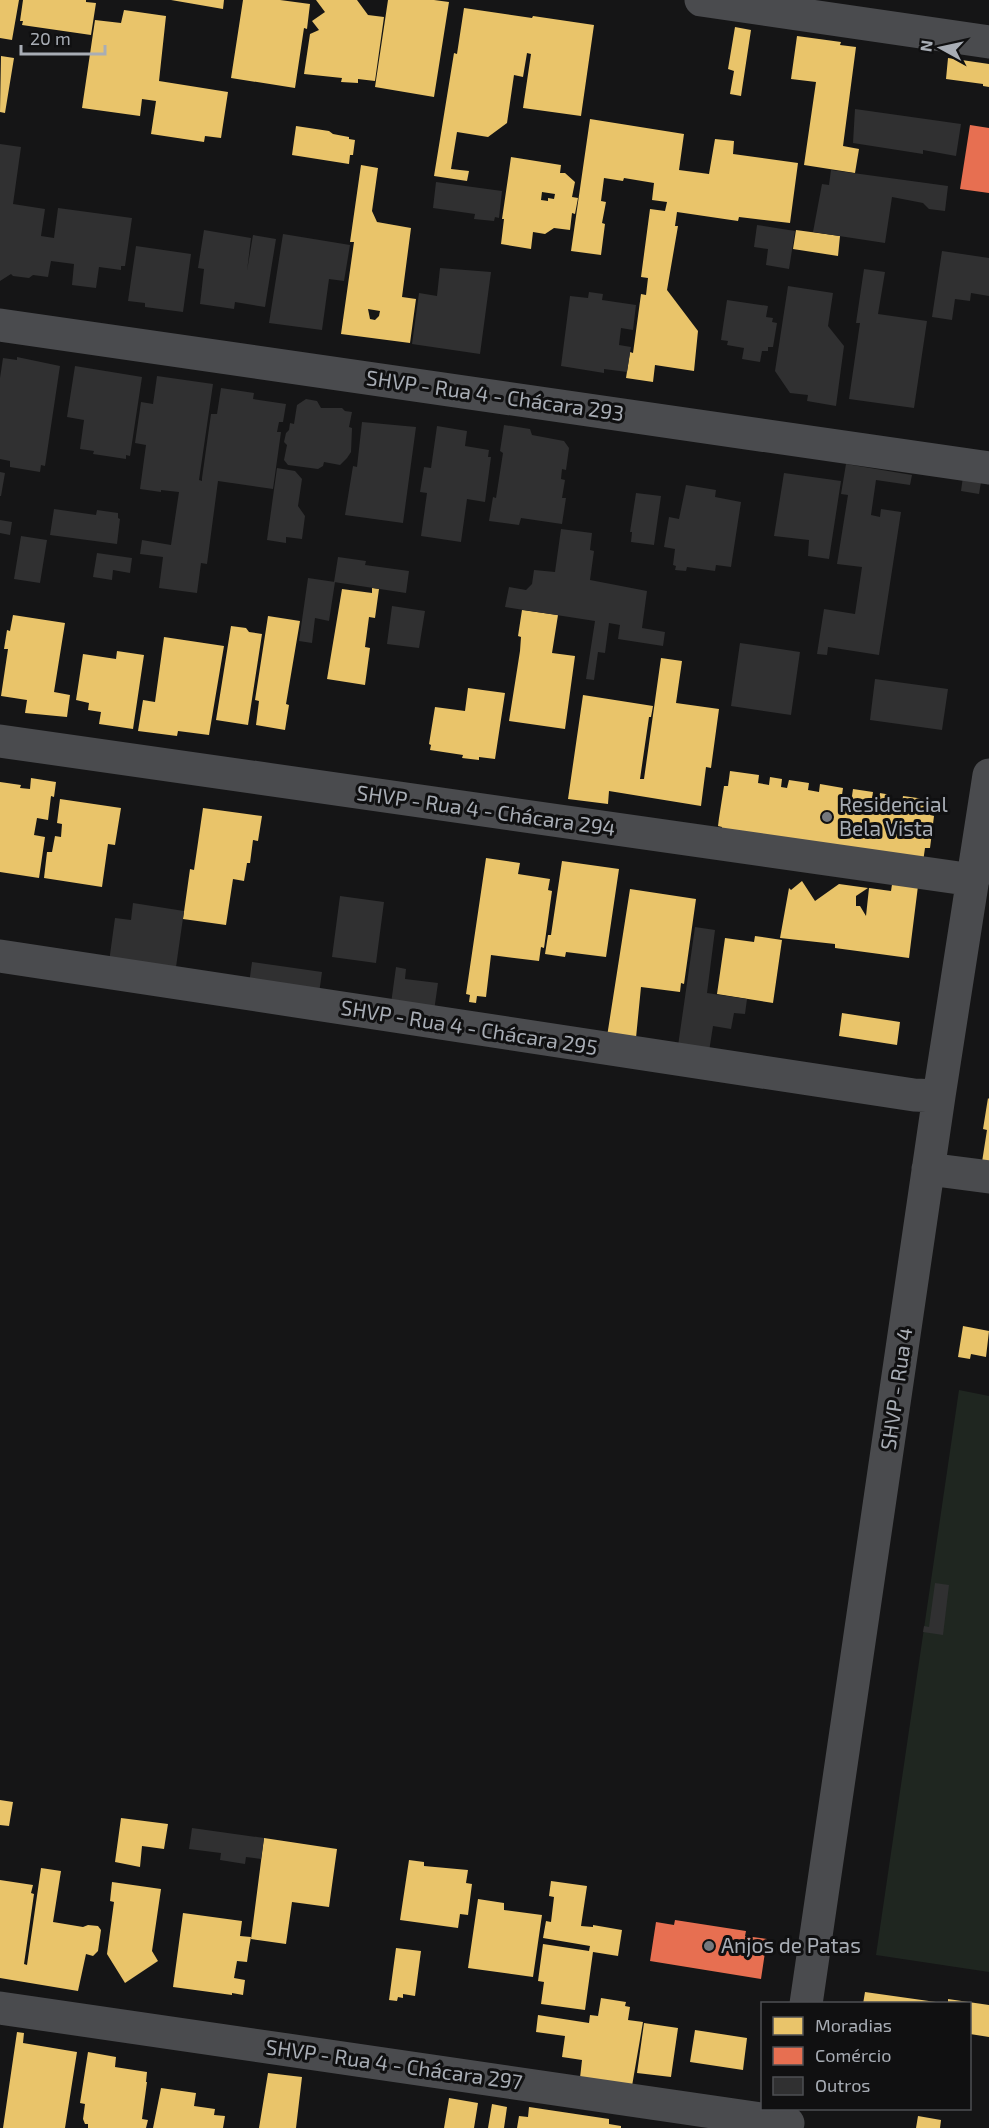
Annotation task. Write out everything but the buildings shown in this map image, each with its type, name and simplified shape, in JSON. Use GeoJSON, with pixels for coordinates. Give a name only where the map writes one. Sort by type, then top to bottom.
{"type":"FeatureCollection","features":[{"type":"Feature","properties":{"kind":"street"},"geometry":{"type":"LineString","coordinates":[[701,0],[989,42]]}},
{"type":"Feature","properties":{"kind":"street","name":"SHVP - Rua 4 - Chácara 293"},"geometry":{"type":"LineString","coordinates":[[0,325],[989,468]]}},
{"type":"Feature","properties":{"kind":"street","name":"SHVP - Rua 4 - Chácara 294"},"geometry":{"type":"LineString","coordinates":[[0,741],[973,880]]}},
{"type":"Feature","properties":{"kind":"street","name":"SHVP - Rua 4"},"geometry":{"type":"LineString","coordinates":[[806,2002],[928,1169],[989,775]]}},
{"type":"Feature","properties":{"kind":"street","name":"SHVP - Rua 4 - Chácara 295"},"geometry":{"type":"LineString","coordinates":[[0,956],[914,1095],[939,1096]]}},
{"type":"Feature","properties":{"kind":"street"},"geometry":{"type":"LineString","coordinates":[[928,1169],[987,1177]]}},
{"type":"Feature","properties":{"kind":"street","name":"SHVP - Rua 4 - Chácara 297"},"geometry":{"type":"LineString","coordinates":[[0,2008],[788,2120]]}},
{"type":"Feature","properties":{"kind":"shaded area"},"geometry":{"type":"Polygon","coordinates":[[[959,1390],[989,1396],[989,1972],[876,1955],[959,1390]]]}},
{"type":"Feature","properties":{"kind":"place","name":"Residencial Bela Vista"},"geometry":{"type":"Point","coordinates":[827,817]}},
{"type":"Feature","properties":{"kind":"place","name":"Anjos de Patas"},"geometry":{"type":"Point","coordinates":[709,1946]}}]}
